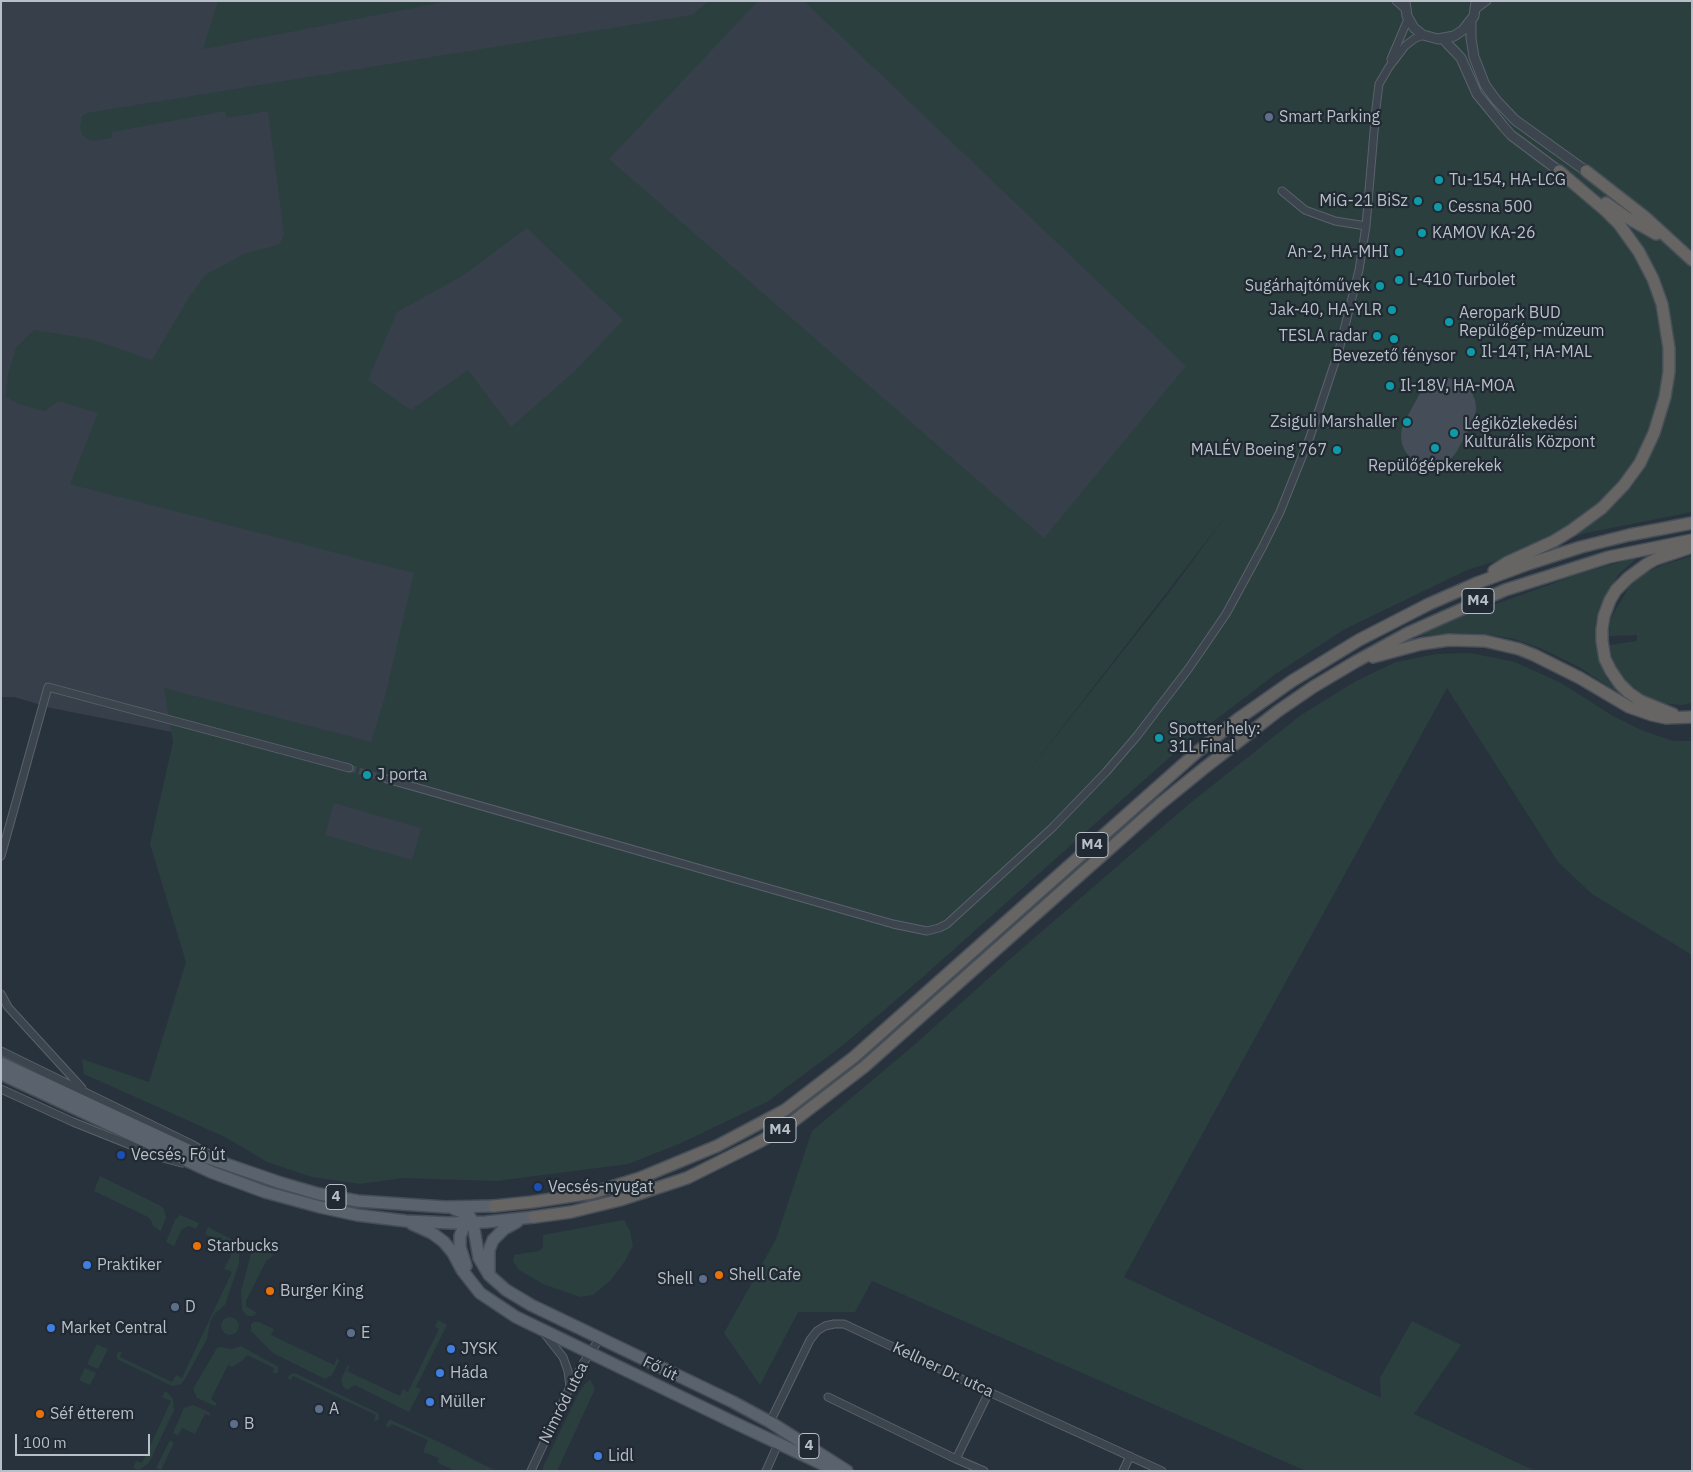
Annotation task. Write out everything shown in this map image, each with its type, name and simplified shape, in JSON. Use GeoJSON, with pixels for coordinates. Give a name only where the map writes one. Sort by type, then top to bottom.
{"type":"FeatureCollection","features":[{"type":"Feature","properties":{"kind":"highway"},"geometry":{"type":"LineString","coordinates":[[1559,171],[1626,217],[1675,244]]}},
{"type":"Feature","properties":{"kind":"highway"},"geometry":{"type":"LineString","coordinates":[[1477,583],[1508,562],[1554,541],[1602,508],[1624,485],[1640,463],[1654,434],[1665,397],[1669,372],[1669,348],[1662,304],[1653,279],[1639,252],[1619,224],[1559,171]]}},
{"type":"Feature","properties":{"kind":"highway"},"geometry":{"type":"LineString","coordinates":[[1586,171],[1645,217],[1692,260]]}},
{"type":"Feature","properties":{"kind":"highway","name":"M4"},"geometry":{"type":"LineString","coordinates":[[494,1206],[592,1193],[640,1178],[717,1146],[785,1110],[854,1057],[1149,794],[1238,719],[1292,681],[1359,640],[1430,604],[1477,583],[1528,564],[1581,547],[1629,535],[1692,523]]}},
{"type":"Feature","properties":{"kind":"highway","name":"M4"},"geometry":{"type":"LineString","coordinates":[[534,1218],[571,1212],[620,1200],[687,1178],[754,1145],[791,1123],[864,1067],[1160,804],[1278,711],[1355,662],[1408,632],[1505,590],[1609,557],[1692,540]]}},
{"type":"Feature","properties":{"kind":"highway"},"geometry":{"type":"LineString","coordinates":[[1688,717],[1641,701],[1620,684],[1605,659],[1602,629],[1604,616],[1610,600],[1616,590],[1628,578],[1647,564],[1670,553],[1692,547]]}},
{"type":"Feature","properties":{"kind":"highway"},"geometry":{"type":"LineString","coordinates":[[1355,662],[1421,644],[1449,640],[1485,641],[1519,649],[1534,655],[1637,710],[1666,718],[1688,717]]}},
{"type":"Feature","properties":{"kind":"main road","name":"4"},"geometry":{"type":"LineString","coordinates":[[1,1063],[211,1172],[265,1192],[320,1207],[406,1221],[432,1233],[444,1242],[453,1253],[462,1270],[475,1286]]}},
{"type":"Feature","properties":{"kind":"main road","name":"4"},"geometry":{"type":"LineString","coordinates":[[1,1074],[231,1167],[319,1194],[358,1201],[445,1207],[460,1210],[469,1220],[478,1258],[496,1282],[518,1298],[733,1402],[770,1422],[848,1471]]}},
{"type":"Feature","properties":{"kind":"main road"},"geometry":{"type":"LineString","coordinates":[[445,1207],[494,1206]]}},
{"type":"Feature","properties":{"kind":"main road"},"geometry":{"type":"LineString","coordinates":[[475,1286],[460,1247],[460,1236],[469,1220],[494,1206]]}},
{"type":"Feature","properties":{"kind":"main road"},"geometry":{"type":"LineString","coordinates":[[406,1221],[534,1218]]}},
{"type":"Feature","properties":{"kind":"main road"},"geometry":{"type":"LineString","coordinates":[[489,1274],[489,1250],[493,1240],[504,1229],[515,1223],[534,1218]]}},
{"type":"Feature","properties":{"kind":"main road","name":"Fő út"},"geometry":{"type":"LineString","coordinates":[[475,1286],[480,1293],[495,1305],[541,1330],[837,1471]]}},
{"type":"Feature","properties":{"kind":"main road"},"geometry":{"type":"LineString","coordinates":[[734,1423],[770,1422]]}},
{"type":"Feature","properties":{"kind":"street"},"geometry":{"type":"LineString","coordinates":[[1396,1],[1406,10],[1414,28],[1423,35],[1433,38],[1444,39],[1459,34],[1471,22]]}},
{"type":"Feature","properties":{"kind":"street"},"geometry":{"type":"LineString","coordinates":[[1487,1],[1476,5],[1471,22],[1470,38],[1474,57],[1485,85],[1515,120],[1586,171]]}},
{"type":"Feature","properties":{"kind":"street"},"geometry":{"type":"LineString","coordinates":[[1389,67],[1406,10]]}},
{"type":"Feature","properties":{"kind":"street"},"geometry":{"type":"LineString","coordinates":[[387,779],[893,924],[927,931],[947,924],[1052,828],[1106,772],[1137,736],[1189,668],[1226,614],[1275,520],[1310,437],[1339,350],[1359,270],[1366,226],[1377,93],[1380,84],[1389,67],[1405,46],[1423,35]]}},
{"type":"Feature","properties":{"kind":"street"},"geometry":{"type":"LineString","coordinates":[[1444,39],[1461,58],[1477,94],[1504,127],[1511,135],[1559,171]]}},
{"type":"Feature","properties":{"kind":"street"},"geometry":{"type":"LineString","coordinates":[[1282,191],[1305,210],[1335,220],[1366,226]]}},
{"type":"Feature","properties":{"kind":"street"},"geometry":{"type":"LineString","coordinates":[[1,856],[48,687],[349,768]]}},
{"type":"Feature","properties":{"kind":"street"},"geometry":{"type":"LineString","coordinates":[[1,994],[8,1007],[85,1092]]}},
{"type":"Feature","properties":{"kind":"street"},"geometry":{"type":"LineString","coordinates":[[1,1051],[191,1144],[231,1167]]}},
{"type":"Feature","properties":{"kind":"street"},"geometry":{"type":"LineString","coordinates":[[1,1089],[73,1122],[163,1158],[211,1172]]}},
{"type":"Feature","properties":{"kind":"street","name":"Kellner Dr. utca"},"geometry":{"type":"LineString","coordinates":[[770,1422],[810,1340],[817,1331],[825,1326],[844,1324],[1162,1471]]}},
{"type":"Feature","properties":{"kind":"street"},"geometry":{"type":"LineString","coordinates":[[541,1330],[563,1357],[568,1371],[570,1387]]}},
{"type":"Feature","properties":{"kind":"street","name":"Nimród utca"},"geometry":{"type":"LineString","coordinates":[[531,1471],[570,1387],[589,1353],[600,1338]]}},
{"type":"Feature","properties":{"kind":"street"},"geometry":{"type":"LineString","coordinates":[[956,1459],[989,1392]]}},
{"type":"Feature","properties":{"kind":"street"},"geometry":{"type":"LineString","coordinates":[[828,1397],[984,1471]]}},
{"type":"Feature","properties":{"kind":"street"},"geometry":{"type":"LineString","coordinates":[[766,1471],[778,1444]]}},
{"type":"Feature","properties":{"kind":"street"},"geometry":{"type":"LineString","coordinates":[[1123,1471],[1130,1456]]}},
{"type":"Feature","properties":{"kind":"shaded area"},"geometry":{"type":"Polygon","coordinates":[[[1,1],[1359,1],[1259,473],[489,978],[212,740],[51,708],[14,697],[1,697],[1,1]]]}},
{"type":"Feature","properties":{"kind":"green space"},"geometry":{"type":"Polygon","coordinates":[[[218,1],[448,1],[203,49],[218,1]]]}},
{"type":"Feature","properties":{"kind":"green space"},"geometry":{"type":"Polygon","coordinates":[[[709,1],[758,1],[609,159],[1044,538],[1186,366],[804,1],[1692,1],[1692,512],[1586,533],[1467,570],[1345,629],[1277,673],[1189,740],[924,976],[842,1046],[767,1102],[679,1144],[628,1164],[497,1181],[404,1178],[360,1184],[312,1177],[267,1162],[225,1137],[84,1074],[82,1059],[149,1082],[186,962],[150,844],[173,742],[164,688],[371,742],[385,697],[414,573],[70,484],[98,413],[58,401],[45,411],[21,405],[6,397],[8,375],[16,348],[34,330],[90,339],[152,360],[188,299],[205,275],[246,253],[278,245],[284,234],[268,111],[227,118],[225,111],[112,132],[112,138],[93,141],[87,139],[82,134],[80,128],[82,116],[87,113],[692,15],[709,1]],[[527,228],[462,276],[397,312],[368,380],[411,410],[468,370],[511,427],[576,370],[623,320],[527,228]],[[1226,516],[1026,774],[1168,594],[1226,516]],[[334,803],[325,835],[412,860],[421,828],[334,803]]]}},
{"type":"Feature","properties":{"kind":"green space"},"geometry":{"type":"Polygon","coordinates":[[[1692,556],[1692,703],[1681,705],[1660,703],[1645,696],[1631,686],[1619,673],[1613,660],[1610,645],[1637,641],[1637,635],[1609,636],[1611,618],[1629,587],[1642,574],[1692,556]]]}},
{"type":"Feature","properties":{"kind":"green space"},"geometry":{"type":"Polygon","coordinates":[[[1638,557],[1619,574],[1606,595],[1595,624],[1600,662],[1607,679],[1622,695],[1579,667],[1540,648],[1514,639],[1486,634],[1456,633],[1417,636],[1465,615],[1579,574],[1638,557]]]}},
{"type":"Feature","properties":{"kind":"green space"},"geometry":{"type":"Polygon","coordinates":[[[1470,653],[1515,662],[1561,683],[1613,716],[1641,730],[1673,741],[1692,741],[1692,955],[1592,894],[1558,862],[1447,688],[1124,1277],[1381,1398],[1380,1378],[1412,1321],[1461,1345],[1414,1414],[1535,1471],[1306,1471],[872,1281],[855,1312],[798,1312],[760,1385],[724,1333],[776,1239],[812,1131],[913,1046],[1189,804],[1301,715],[1356,681],[1396,662],[1437,654],[1470,653]]]}},
{"type":"Feature","properties":{"kind":"green space"},"geometry":{"type":"Polygon","coordinates":[[[100,1176],[161,1206],[166,1217],[161,1231],[153,1226],[148,1217],[94,1191],[100,1176]]]}},
{"type":"Feature","properties":{"kind":"green space"},"geometry":{"type":"Polygon","coordinates":[[[180,1215],[199,1223],[196,1229],[189,1226],[182,1229],[174,1246],[166,1242],[175,1220],[180,1215]]]}},
{"type":"Feature","properties":{"kind":"green space"},"geometry":{"type":"Polygon","coordinates":[[[624,1220],[630,1231],[633,1246],[625,1261],[610,1281],[593,1295],[580,1297],[543,1284],[519,1270],[513,1261],[514,1255],[539,1251],[543,1247],[543,1235],[624,1220]]]}},
{"type":"Feature","properties":{"kind":"green space"},"geometry":{"type":"Polygon","coordinates":[[[208,1227],[231,1239],[239,1251],[239,1263],[225,1305],[215,1313],[210,1322],[207,1339],[185,1379],[181,1384],[172,1386],[117,1359],[117,1354],[120,1351],[122,1352],[120,1357],[172,1382],[176,1375],[182,1378],[232,1272],[224,1269],[231,1255],[230,1249],[225,1243],[205,1234],[208,1227]]]}},
{"type":"Feature","properties":{"kind":"green space"},"geometry":{"type":"Polygon","coordinates":[[[257,1246],[274,1255],[266,1261],[246,1301],[246,1306],[257,1313],[253,1316],[248,1316],[242,1310],[241,1291],[252,1250],[257,1246]]]}},
{"type":"Feature","properties":{"kind":"green space"},"geometry":{"type":"Polygon","coordinates":[[[230,1317],[236,1320],[239,1326],[236,1332],[230,1335],[224,1332],[221,1326],[224,1320],[230,1317]]]}},
{"type":"Feature","properties":{"kind":"green space"},"geometry":{"type":"Polygon","coordinates":[[[438,1320],[447,1325],[416,1387],[421,1389],[409,1412],[355,1385],[347,1390],[342,1385],[341,1379],[348,1365],[350,1366],[347,1371],[400,1396],[403,1389],[408,1392],[439,1329],[435,1327],[438,1320]]]}},
{"type":"Feature","properties":{"kind":"green space"},"geometry":{"type":"Polygon","coordinates":[[[259,1322],[274,1329],[271,1335],[334,1365],[337,1358],[339,1361],[332,1375],[325,1379],[273,1353],[251,1331],[251,1324],[259,1322]]]}},
{"type":"Feature","properties":{"kind":"green space"},"geometry":{"type":"Polygon","coordinates":[[[97,1344],[108,1349],[98,1369],[87,1364],[97,1344]]]}},
{"type":"Feature","properties":{"kind":"green space"},"geometry":{"type":"Polygon","coordinates":[[[241,1346],[278,1367],[278,1373],[273,1373],[274,1368],[247,1355],[232,1367],[228,1365],[211,1399],[216,1403],[215,1406],[197,1398],[193,1389],[217,1348],[232,1349],[241,1346]]]}},
{"type":"Feature","properties":{"kind":"green space"},"geometry":{"type":"Polygon","coordinates":[[[85,1368],[96,1373],[90,1385],[79,1380],[85,1368]]]}},
{"type":"Feature","properties":{"kind":"green space"},"geometry":{"type":"Polygon","coordinates":[[[295,1373],[378,1413],[378,1420],[374,1421],[376,1415],[293,1376],[290,1381],[288,1377],[295,1373]]]}},
{"type":"Feature","properties":{"kind":"green space"},"geometry":{"type":"Polygon","coordinates":[[[590,1379],[595,1389],[557,1471],[543,1471],[543,1467],[579,1392],[590,1379]]]}},
{"type":"Feature","properties":{"kind":"green space"},"geometry":{"type":"Polygon","coordinates":[[[165,1391],[173,1399],[174,1410],[149,1463],[139,1470],[133,1468],[136,1461],[142,1463],[171,1401],[162,1397],[165,1391]]]}},
{"type":"Feature","properties":{"kind":"green space"},"geometry":{"type":"Polygon","coordinates":[[[193,1405],[209,1412],[211,1416],[205,1414],[195,1434],[182,1428],[178,1436],[173,1433],[184,1408],[193,1405]]]}},
{"type":"Feature","properties":{"kind":"green space"},"geometry":{"type":"Polygon","coordinates":[[[389,1420],[441,1443],[496,1471],[455,1471],[438,1463],[439,1458],[423,1452],[428,1440],[392,1424],[388,1428],[386,1425],[389,1420]]]}},
{"type":"Feature","properties":{"kind":"green space"},"geometry":{"type":"Polygon","coordinates":[[[170,1440],[174,1443],[161,1470],[156,1468],[170,1440]]]}},
{"type":"Feature","properties":{"kind":"runway"},"geometry":{"type":"LineString","coordinates":[[1431,436],[1446,408]]}},
{"type":"Feature","properties":{"kind":"tunnel"},"geometry":{"type":"LineString","coordinates":[[349,768],[387,779]]}},
{"type":"Feature","properties":{"kind":"place","name":"Smart Parking"},"geometry":{"type":"Point","coordinates":[1269,117]}},
{"type":"Feature","properties":{"kind":"place","name":"Tu-154, HA-LCG"},"geometry":{"type":"Point","coordinates":[1439,180]}},
{"type":"Feature","properties":{"kind":"place","name":"MiG-21 BiSz"},"geometry":{"type":"Point","coordinates":[1418,201]}},
{"type":"Feature","properties":{"kind":"place","name":"Cessna 500"},"geometry":{"type":"Point","coordinates":[1438,207]}},
{"type":"Feature","properties":{"kind":"place","name":"KAMOV KA-26"},"geometry":{"type":"Point","coordinates":[1422,233]}},
{"type":"Feature","properties":{"kind":"place","name":"An-2, HA-MHI"},"geometry":{"type":"Point","coordinates":[1399,252]}},
{"type":"Feature","properties":{"kind":"place","name":"L-410 Turbolet"},"geometry":{"type":"Point","coordinates":[1399,280]}},
{"type":"Feature","properties":{"kind":"place","name":"Sugárhajtóművek"},"geometry":{"type":"Point","coordinates":[1380,286]}},
{"type":"Feature","properties":{"kind":"place","name":"Jak-40, HA-YLR"},"geometry":{"type":"Point","coordinates":[1392,310]}},
{"type":"Feature","properties":{"kind":"place","name":"Aeropark BUD Repülőgép-múzeum"},"geometry":{"type":"Point","coordinates":[1449,322]}},
{"type":"Feature","properties":{"kind":"place","name":"TESLA radar"},"geometry":{"type":"Point","coordinates":[1377,336]}},
{"type":"Feature","properties":{"kind":"place","name":"Bevezető fénysor"},"geometry":{"type":"Point","coordinates":[1394,339]}},
{"type":"Feature","properties":{"kind":"place","name":"Il-14T, HA-MAL"},"geometry":{"type":"Point","coordinates":[1471,352]}},
{"type":"Feature","properties":{"kind":"place","name":"Il-18V, HA-MOA"},"geometry":{"type":"Point","coordinates":[1390,386]}},
{"type":"Feature","properties":{"kind":"place","name":"Zsiguli Marshaller"},"geometry":{"type":"Point","coordinates":[1407,422]}},
{"type":"Feature","properties":{"kind":"place","name":"Légiközlekedési Kulturális Központ"},"geometry":{"type":"Point","coordinates":[1454,433]}},
{"type":"Feature","properties":{"kind":"place","name":"Repülőgépkerekek"},"geometry":{"type":"Point","coordinates":[1435,448]}},
{"type":"Feature","properties":{"kind":"place","name":"MALÉV Boeing 767"},"geometry":{"type":"Point","coordinates":[1337,450]}},
{"type":"Feature","properties":{"kind":"place","name":"Spotter hely: 31L Final"},"geometry":{"type":"Point","coordinates":[1159,738]}},
{"type":"Feature","properties":{"kind":"place","name":"J porta"},"geometry":{"type":"Point","coordinates":[367,775]}},
{"type":"Feature","properties":{"kind":"place","name":"Vecsés, Fő út"},"geometry":{"type":"Point","coordinates":[121,1155]}},
{"type":"Feature","properties":{"kind":"place","name":"Vecsés-nyugat"},"geometry":{"type":"Point","coordinates":[538,1187]}},
{"type":"Feature","properties":{"kind":"place","name":"Starbucks"},"geometry":{"type":"Point","coordinates":[197,1246]}},
{"type":"Feature","properties":{"kind":"place","name":"Praktiker"},"geometry":{"type":"Point","coordinates":[87,1265]}},
{"type":"Feature","properties":{"kind":"place","name":"Shell Cafe"},"geometry":{"type":"Point","coordinates":[719,1275]}},
{"type":"Feature","properties":{"kind":"place","name":"Shell"},"geometry":{"type":"Point","coordinates":[703,1279]}},
{"type":"Feature","properties":{"kind":"place","name":"Burger King"},"geometry":{"type":"Point","coordinates":[270,1291]}},
{"type":"Feature","properties":{"kind":"place","name":"D"},"geometry":{"type":"Point","coordinates":[175,1307]}},
{"type":"Feature","properties":{"kind":"place","name":"Market Central"},"geometry":{"type":"Point","coordinates":[51,1328]}},
{"type":"Feature","properties":{"kind":"place","name":"E"},"geometry":{"type":"Point","coordinates":[351,1333]}},
{"type":"Feature","properties":{"kind":"place","name":"JYSK"},"geometry":{"type":"Point","coordinates":[451,1349]}},
{"type":"Feature","properties":{"kind":"place","name":"Háda"},"geometry":{"type":"Point","coordinates":[440,1373]}},
{"type":"Feature","properties":{"kind":"place","name":"Müller"},"geometry":{"type":"Point","coordinates":[430,1402]}},
{"type":"Feature","properties":{"kind":"place","name":"A"},"geometry":{"type":"Point","coordinates":[319,1409]}},
{"type":"Feature","properties":{"kind":"place","name":"Séf étterem"},"geometry":{"type":"Point","coordinates":[40,1414]}},
{"type":"Feature","properties":{"kind":"place","name":"B"},"geometry":{"type":"Point","coordinates":[234,1424]}},
{"type":"Feature","properties":{"kind":"place","name":"Lidl"},"geometry":{"type":"Point","coordinates":[598,1456]}}]}
